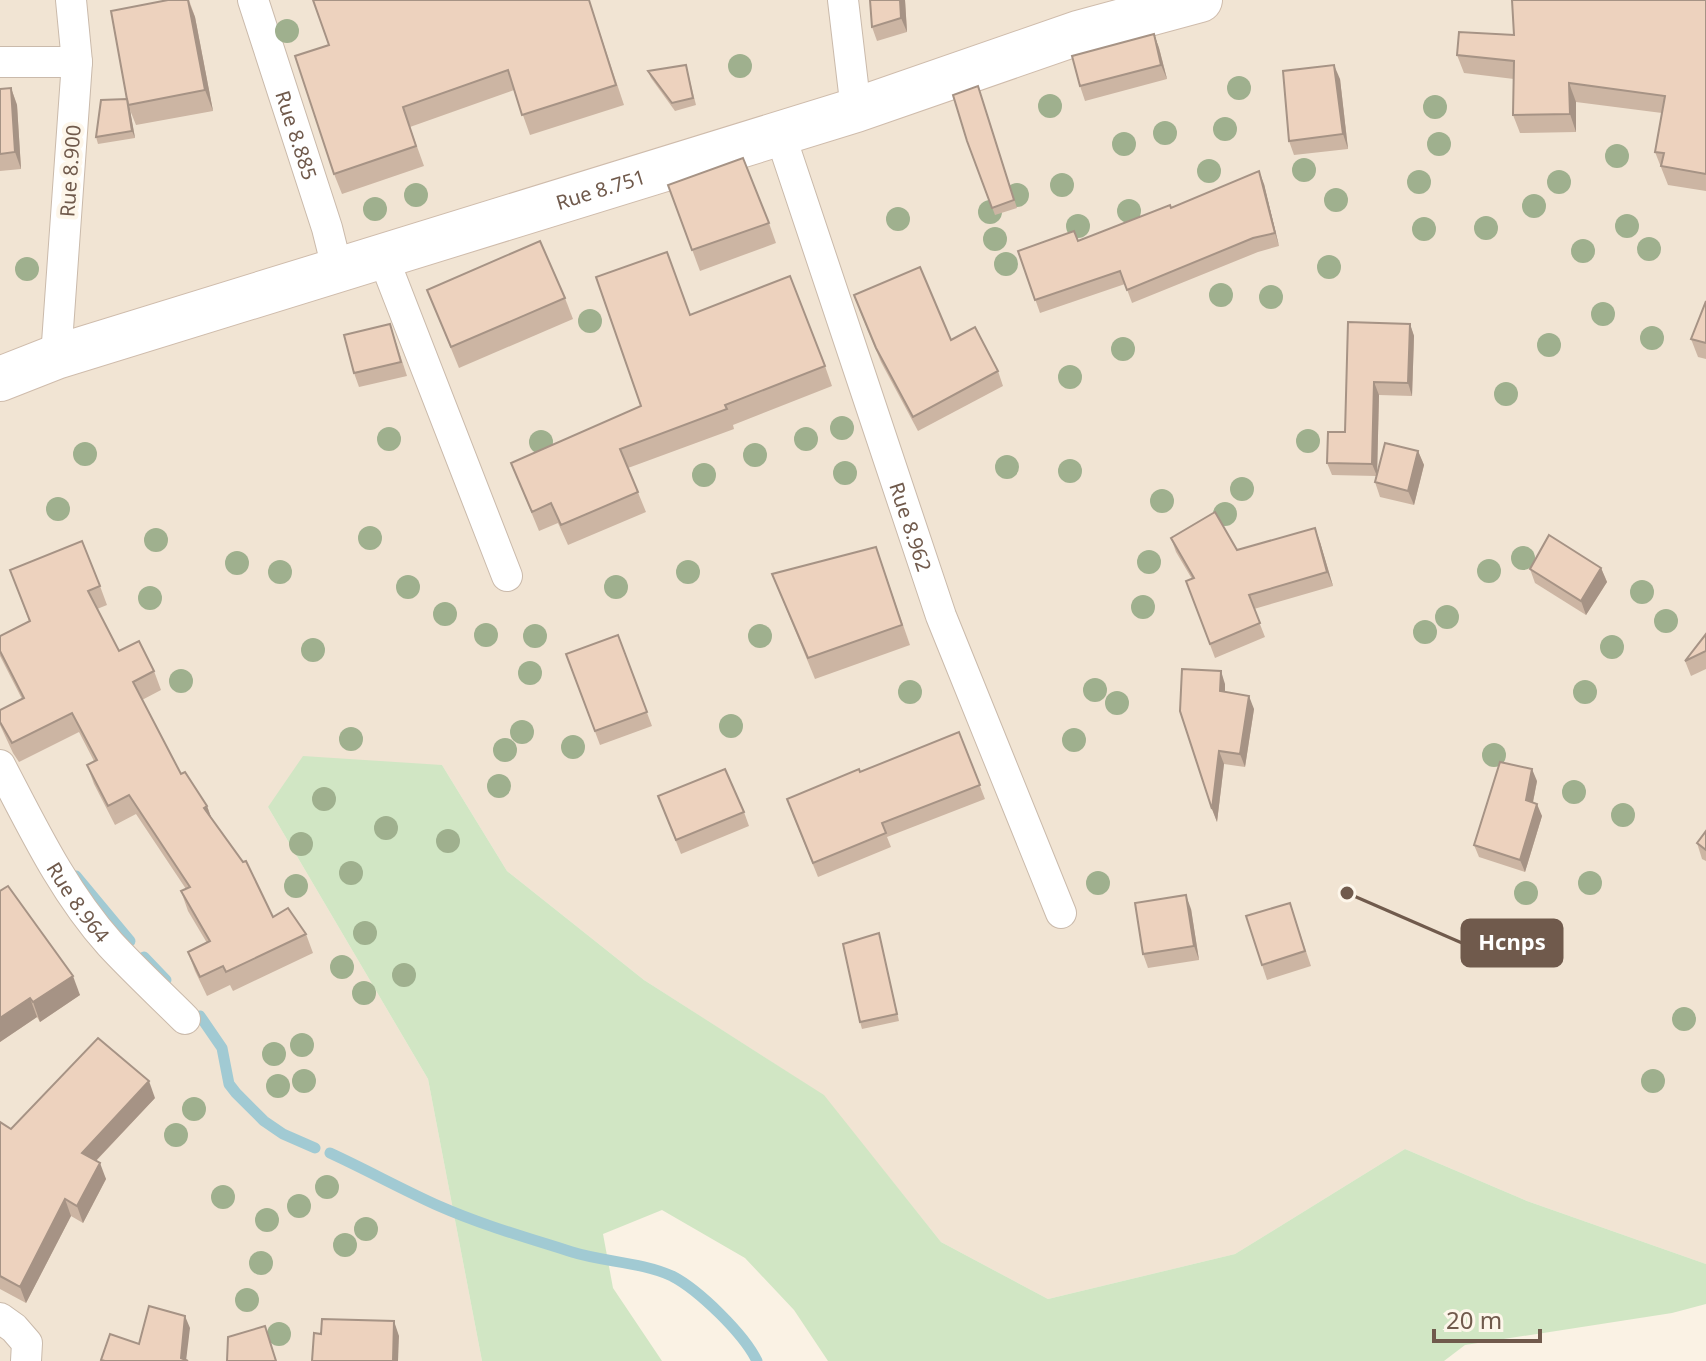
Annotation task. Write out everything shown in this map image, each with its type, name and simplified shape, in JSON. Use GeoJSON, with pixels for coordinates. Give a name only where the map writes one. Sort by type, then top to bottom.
{"type":"FeatureCollection","features":[{"type":"Feature","properties":{"kind":"main road","name":"Rue 8.751"},"geometry":{"type":"LineString","coordinates":[[0,379],[56,357],[856,110],[1078,33],[1200,0]]}},
{"type":"Feature","properties":{"kind":"street","name":"Rue 8.900"},"geometry":{"type":"LineString","coordinates":[[56,357],[77,62],[71,0]]}},
{"type":"Feature","properties":{"kind":"street","name":"Rue 8.885"},"geometry":{"type":"LineString","coordinates":[[253,0],[327,228],[338,272]]}},
{"type":"Feature","properties":{"kind":"street"},"geometry":{"type":"LineString","coordinates":[[843,0],[856,110]]}},
{"type":"Feature","properties":{"kind":"street"},"geometry":{"type":"LineString","coordinates":[[0,62],[77,62]]}},
{"type":"Feature","properties":{"kind":"street","name":"Rue 8.962"},"geometry":{"type":"LineString","coordinates":[[780,134],[941,616],[1061,913]]}},
{"type":"Feature","properties":{"kind":"street"},"geometry":{"type":"LineString","coordinates":[[383,257],[507,576]]}},
{"type":"Feature","properties":{"kind":"street","name":"Rue 8.964"},"geometry":{"type":"LineString","coordinates":[[0,765],[73,896],[109,943],[185,1019]]}},
{"type":"Feature","properties":{"kind":"street"},"geometry":{"type":"LineString","coordinates":[[0,1318],[27,1343],[26,1361]]}},
{"type":"Feature","properties":{"kind":"shaded area"},"geometry":{"type":"Polygon","coordinates":[[[0,0],[1706,0],[1706,1264],[1527,1201],[1405,1149],[1235,1254],[1048,1299],[941,1242],[823,1095],[644,980],[507,871],[442,765],[268,807],[428,1079],[482,1361],[0,1361],[0,0]]]}},
{"type":"Feature","properties":{"kind":"green space"},"geometry":{"type":"Polygon","coordinates":[[[303,756],[442,765],[507,871],[644,980],[824,1095],[941,1242],[1048,1299],[1235,1254],[1405,1149],[1527,1201],[1706,1264],[1706,1304],[1672,1313],[1465,1345],[1444,1361],[828,1361],[794,1310],[745,1258],[662,1210],[603,1234],[613,1288],[662,1361],[482,1361],[428,1079],[268,807],[303,756]]]}},
{"type":"Feature","properties":{"kind":"building"},"geometry":{"type":"Polygon","coordinates":[[[168,0],[188,0],[205,90],[128,105],[111,11],[168,0]]]}},
{"type":"Feature","properties":{"kind":"building"},"geometry":{"type":"Polygon","coordinates":[[[313,0],[589,0],[616,85],[522,115],[508,70],[403,107],[416,146],[334,174],[295,56],[329,45],[313,0]]]}},
{"type":"Feature","properties":{"kind":"building"},"geometry":{"type":"Polygon","coordinates":[[[870,0],[900,0],[901,18],[872,27],[870,0]]]}},
{"type":"Feature","properties":{"kind":"building"},"geometry":{"type":"Polygon","coordinates":[[[1512,0],[1706,0],[1706,174],[1661,166],[1664,153],[1655,152],[1665,96],[1569,83],[1570,114],[1513,115],[1514,61],[1457,55],[1459,32],[1514,35],[1512,0]]]}},
{"type":"Feature","properties":{"kind":"building"},"geometry":{"type":"Polygon","coordinates":[[[1154,34],[1161,65],[1080,86],[1072,56],[1154,34]]]}},
{"type":"Feature","properties":{"kind":"building"},"geometry":{"type":"Polygon","coordinates":[[[686,65],[693,98],[672,103],[648,71],[686,65]]]}},
{"type":"Feature","properties":{"kind":"building"},"geometry":{"type":"Polygon","coordinates":[[[1334,65],[1343,134],[1289,141],[1283,71],[1334,65]]]}},
{"type":"Feature","properties":{"kind":"building"},"geometry":{"type":"Polygon","coordinates":[[[978,86],[1014,200],[992,208],[953,95],[978,86]]]}},
{"type":"Feature","properties":{"kind":"building"},"geometry":{"type":"Polygon","coordinates":[[[11,88],[15,152],[0,154],[0,89],[11,88]]]}},
{"type":"Feature","properties":{"kind":"building"},"geometry":{"type":"Polygon","coordinates":[[[127,99],[132,131],[96,137],[101,100],[127,99]]]}},
{"type":"Feature","properties":{"kind":"building"},"geometry":{"type":"Polygon","coordinates":[[[743,158],[769,223],[692,250],[668,185],[743,158]]]}},
{"type":"Feature","properties":{"kind":"building"},"geometry":{"type":"Polygon","coordinates":[[[1259,171],[1275,233],[1253,238],[1127,290],[1120,271],[1035,300],[1018,251],[1074,231],[1078,241],[1170,205],[1171,208],[1259,171]]]}},
{"type":"Feature","properties":{"kind":"building"},"geometry":{"type":"Polygon","coordinates":[[[540,241],[565,298],[451,347],[427,290],[540,241]]]}},
{"type":"Feature","properties":{"kind":"building"},"geometry":{"type":"Polygon","coordinates":[[[667,252],[690,315],[790,276],[825,366],[725,405],[727,409],[620,449],[638,492],[561,525],[551,503],[532,512],[511,463],[641,406],[596,277],[667,252]]]}},
{"type":"Feature","properties":{"kind":"building"},"geometry":{"type":"Polygon","coordinates":[[[920,267],[951,340],[975,327],[998,371],[913,417],[876,348],[854,295],[920,267]]]}},
{"type":"Feature","properties":{"kind":"building"},"geometry":{"type":"Polygon","coordinates":[[[1706,301],[1706,343],[1691,339],[1706,301]]]}},
{"type":"Feature","properties":{"kind":"building"},"geometry":{"type":"Polygon","coordinates":[[[1348,322],[1410,324],[1408,383],[1374,382],[1372,464],[1327,463],[1328,432],[1345,432],[1348,322]]]}},
{"type":"Feature","properties":{"kind":"building"},"geometry":{"type":"Polygon","coordinates":[[[390,324],[401,362],[354,373],[344,335],[390,324]]]}},
{"type":"Feature","properties":{"kind":"building"},"geometry":{"type":"Polygon","coordinates":[[[1385,443],[1418,451],[1408,491],[1375,482],[1385,443]]]}},
{"type":"Feature","properties":{"kind":"building"},"geometry":{"type":"Polygon","coordinates":[[[1215,512],[1237,550],[1315,528],[1327,572],[1249,595],[1260,623],[1210,644],[1186,581],[1194,578],[1171,538],[1215,512]]]}},
{"type":"Feature","properties":{"kind":"building"},"geometry":{"type":"Polygon","coordinates":[[[1549,535],[1601,568],[1581,601],[1530,569],[1549,535]]]}},
{"type":"Feature","properties":{"kind":"building"},"geometry":{"type":"Polygon","coordinates":[[[82,541],[100,586],[88,591],[119,651],[139,641],[154,671],[133,682],[181,774],[185,772],[207,806],[204,808],[243,862],[246,861],[273,917],[288,908],[306,934],[226,972],[223,966],[200,977],[188,952],[210,941],[181,891],[190,887],[129,795],[108,806],[87,765],[97,760],[72,713],[12,743],[0,722],[0,710],[24,698],[0,651],[0,636],[30,621],[10,570],[82,541]]]}},
{"type":"Feature","properties":{"kind":"building"},"geometry":{"type":"Polygon","coordinates":[[[876,547],[902,625],[808,658],[772,574],[876,547]]]}},
{"type":"Feature","properties":{"kind":"building"},"geometry":{"type":"Polygon","coordinates":[[[1706,634],[1706,651],[1685,661],[1706,634]]]}},
{"type":"Feature","properties":{"kind":"building"},"geometry":{"type":"Polygon","coordinates":[[[618,635],[647,712],[595,731],[566,654],[618,635]]]}},
{"type":"Feature","properties":{"kind":"building"},"geometry":{"type":"Polygon","coordinates":[[[1182,669],[1221,671],[1220,691],[1249,696],[1240,754],[1219,751],[1212,809],[1180,711],[1182,669]]]}},
{"type":"Feature","properties":{"kind":"building"},"geometry":{"type":"Polygon","coordinates":[[[959,732],[980,785],[882,823],[886,833],[813,863],[787,799],[959,732]]]}},
{"type":"Feature","properties":{"kind":"building"},"geometry":{"type":"Polygon","coordinates":[[[1500,762],[1532,769],[1526,800],[1537,804],[1520,860],[1474,845],[1500,762]]]}},
{"type":"Feature","properties":{"kind":"building"},"geometry":{"type":"Polygon","coordinates":[[[725,769],[744,812],[676,840],[658,796],[725,769]]]}},
{"type":"Feature","properties":{"kind":"building"},"geometry":{"type":"Polygon","coordinates":[[[1706,831],[1706,850],[1697,843],[1706,831]]]}},
{"type":"Feature","properties":{"kind":"building"},"geometry":{"type":"Polygon","coordinates":[[[8,886],[73,976],[33,1002],[30,998],[0,1018],[0,891],[8,886]]]}},
{"type":"Feature","properties":{"kind":"building"},"geometry":{"type":"Polygon","coordinates":[[[1186,895],[1194,946],[1143,954],[1135,903],[1186,895]]]}},
{"type":"Feature","properties":{"kind":"building"},"geometry":{"type":"Polygon","coordinates":[[[1290,903],[1305,951],[1262,965],[1246,916],[1290,903]]]}},
{"type":"Feature","properties":{"kind":"building"},"geometry":{"type":"Polygon","coordinates":[[[879,933],[897,1014],[860,1022],[843,944],[879,933]]]}},
{"type":"Feature","properties":{"kind":"building"},"geometry":{"type":"Polygon","coordinates":[[[98,1038],[149,1081],[82,1153],[100,1163],[77,1206],[65,1199],[20,1287],[0,1276],[0,1122],[11,1129],[98,1038]]]}},
{"type":"Feature","properties":{"kind":"building"},"geometry":{"type":"Polygon","coordinates":[[[149,1306],[185,1316],[181,1358],[188,1361],[101,1360],[110,1334],[139,1344],[149,1306]]]}},
{"type":"Feature","properties":{"kind":"building"},"geometry":{"type":"Polygon","coordinates":[[[322,1319],[394,1321],[393,1361],[312,1361],[314,1333],[321,1334],[322,1319]]]}},
{"type":"Feature","properties":{"kind":"building"},"geometry":{"type":"Polygon","coordinates":[[[265,1326],[276,1361],[227,1361],[228,1337],[265,1326]]]}},
{"type":"Feature","properties":{"kind":"waterway"},"geometry":{"type":"LineString","coordinates":[[76,876],[130,941]]}},
{"type":"Feature","properties":{"kind":"waterway"},"geometry":{"type":"LineString","coordinates":[[144,957],[166,980]]}},
{"type":"Feature","properties":{"kind":"waterway"},"geometry":{"type":"LineString","coordinates":[[200,1016],[222,1048],[229,1084],[236,1093],[264,1121],[283,1134],[315,1148]]}},
{"type":"Feature","properties":{"kind":"waterway"},"geometry":{"type":"LineString","coordinates":[[330,1153],[425,1200],[505,1231],[572,1252],[672,1276],[695,1291],[720,1314],[742,1338],[757,1361]]}},
{"type":"Feature","properties":{"kind":"place","name":"Hcnps"},"geometry":{"type":"Point","coordinates":[1347,893]}}]}
